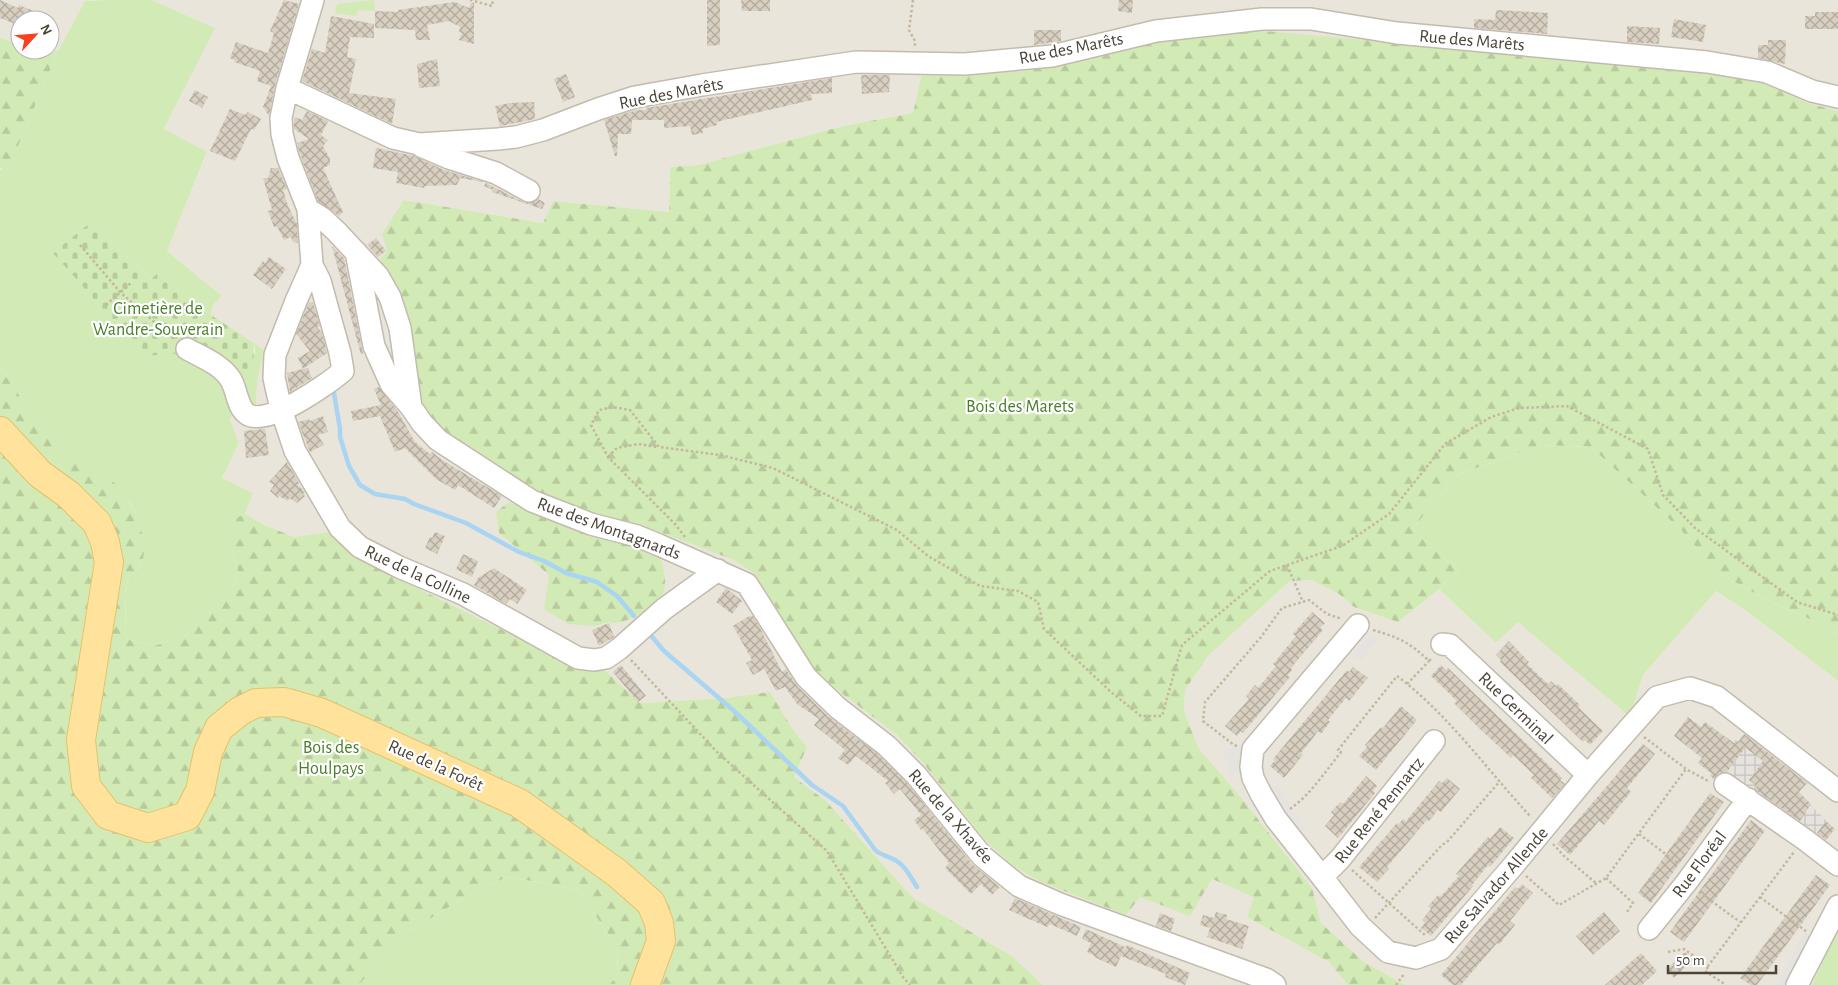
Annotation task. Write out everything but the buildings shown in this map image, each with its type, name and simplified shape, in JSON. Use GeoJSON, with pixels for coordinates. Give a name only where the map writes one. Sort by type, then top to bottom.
{"type":"FeatureCollection","features":[{"type":"Feature","properties":{"kind":"main road","name":"Rue de la Forêt"},"geometry":{"type":"LineString","coordinates":[[0,431],[40,474],[69,495],[97,523],[105,542],[109,562],[81,740],[86,786],[108,815],[148,828],[187,816],[200,791],[208,752],[219,728],[240,711],[256,703],[284,702],[322,713],[519,803],[617,873],[651,903],[659,923],[661,941],[645,985]]}},
{"type":"Feature","properties":{"kind":"street","name":"Rue de la Colline"},"geometry":{"type":"LineString","coordinates":[[312,0],[287,88],[281,118],[282,134],[288,158],[308,209],[312,265],[275,355],[274,378],[281,410],[295,451],[340,528],[360,547],[399,567],[463,594],[578,658],[594,660],[606,658],[664,609],[718,570]]}},
{"type":"Feature","properties":{"kind":"street","name":"Rue des Marêts"},"geometry":{"type":"LineString","coordinates":[[287,88],[393,138],[419,144],[516,137],[543,130],[635,97],[856,62],[965,64],[1052,56],[1156,31],[1262,18],[1311,19],[1397,33],[1707,62],[1767,72],[1812,91],[1838,97]]}},
{"type":"Feature","properties":{"kind":"street"},"geometry":{"type":"LineString","coordinates":[[419,144],[449,158],[496,173],[529,191]]}},
{"type":"Feature","properties":{"kind":"street","name":"Rue des Montagnards"},"geometry":{"type":"LineString","coordinates":[[308,209],[322,218],[356,252],[378,276],[390,297],[400,328],[411,406]]}},
{"type":"Feature","properties":{"kind":"street","name":"Rue des Montagnards"},"geometry":{"type":"LineString","coordinates":[[356,252],[374,346],[391,384],[438,440],[532,501],[591,524],[637,536],[718,570]]}},
{"type":"Feature","properties":{"kind":"street"},"geometry":{"type":"LineString","coordinates":[[187,349],[205,358],[226,373],[242,409],[249,416],[260,418],[281,410],[332,381],[343,371],[340,353],[320,280],[312,265]]}},
{"type":"Feature","properties":{"kind":"street","name":"Rue de la Xhavée"},"geometry":{"type":"LineString","coordinates":[[718,570],[747,584],[806,677],[838,708],[887,746],[916,775],[982,856],[1020,886],[1060,904],[1266,979],[1275,985]]}},
{"type":"Feature","properties":{"kind":"street"},"geometry":{"type":"LineString","coordinates":[[1253,749],[1358,625]]}},
{"type":"Feature","properties":{"kind":"street","name":"Rue Germinal"},"geometry":{"type":"LineString","coordinates":[[1442,644],[1450,644],[1506,700],[1588,775]]}},
{"type":"Feature","properties":{"kind":"street","name":"Rue Salvador Allende"},"geometry":{"type":"LineString","coordinates":[[1253,749],[1251,767],[1253,778],[1276,819],[1363,930],[1388,952],[1416,958],[1441,949],[1588,775],[1657,697],[1690,688],[1717,697],[1838,791]]}},
{"type":"Feature","properties":{"kind":"street","name":"Rue René Pennartz"},"geometry":{"type":"LineString","coordinates":[[1322,877],[1340,859],[1434,741]]}},
{"type":"Feature","properties":{"kind":"street"},"geometry":{"type":"LineString","coordinates":[[1725,784],[1838,865]]}},
{"type":"Feature","properties":{"kind":"street","name":"Rue Floréal"},"geometry":{"type":"LineString","coordinates":[[1649,929],[1748,799]]}},
{"type":"Feature","properties":{"kind":"street"},"geometry":{"type":"LineString","coordinates":[[1797,985],[1838,906]]}},
{"type":"Feature","properties":{"kind":"path"},"geometry":{"type":"LineString","coordinates":[[470,0],[492,6],[493,0]]}},
{"type":"Feature","properties":{"kind":"path"},"geometry":{"type":"LineString","coordinates":[[901,64],[901,58],[910,57],[915,51],[915,41],[909,30],[913,0]]}},
{"type":"Feature","properties":{"kind":"path"},"geometry":{"type":"LineString","coordinates":[[80,245],[120,293],[187,349]]}},
{"type":"Feature","properties":{"kind":"path"},"geometry":{"type":"LineString","coordinates":[[106,305],[132,282]]}},
{"type":"Feature","properties":{"kind":"path"},"geometry":{"type":"LineString","coordinates":[[608,457],[616,448],[638,444],[720,456],[773,468],[897,530],[928,556],[980,586],[1018,591],[1038,602],[1044,629],[1111,692],[1141,716],[1162,716],[1182,645],[1270,571],[1342,546],[1389,514],[1445,444],[1491,417],[1519,408],[1567,406],[1648,449],[1663,495],[1696,528],[1796,602],[1838,615]]}},
{"type":"Feature","properties":{"kind":"path"},"geometry":{"type":"LineString","coordinates":[[659,447],[630,410],[613,407],[599,410],[591,424],[608,457],[675,524],[694,550],[695,560]]}},
{"type":"Feature","properties":{"kind":"path"},"geometry":{"type":"LineString","coordinates":[[1286,564],[1304,602]]}},
{"type":"Feature","properties":{"kind":"path"},"geometry":{"type":"LineString","coordinates":[[1253,749],[1234,745],[1203,721],[1205,702],[1261,637],[1282,608],[1309,600],[1327,614],[1392,636],[1412,645],[1429,661]]}},
{"type":"Feature","properties":{"kind":"path"},"geometry":{"type":"LineString","coordinates":[[1408,684],[1438,652],[1442,644]]}},
{"type":"Feature","properties":{"kind":"path"},"geometry":{"type":"LineString","coordinates":[[619,648],[718,754],[827,850],[910,985]]}},
{"type":"Feature","properties":{"kind":"path"},"geometry":{"type":"LineString","coordinates":[[1644,737],[1700,778],[1718,786],[1725,784]]}},
{"type":"Feature","properties":{"kind":"path"},"geometry":{"type":"LineString","coordinates":[[1512,866],[1559,905],[1597,884],[1606,878],[1686,769]]}},
{"type":"Feature","properties":{"kind":"path"},"geometry":{"type":"LineString","coordinates":[[1363,930],[1390,904],[1500,782]]}},
{"type":"Feature","properties":{"kind":"path"},"geometry":{"type":"LineString","coordinates":[[1544,829],[1553,845],[1597,884]]}},
{"type":"Feature","properties":{"kind":"path"},"geometry":{"type":"LineString","coordinates":[[1638,834],[1740,922]]}},
{"type":"Feature","properties":{"kind":"path"},"geometry":{"type":"LineString","coordinates":[[1726,985],[1704,970],[1804,839]]}},
{"type":"Feature","properties":{"kind":"path"},"geometry":{"type":"LineString","coordinates":[[1340,859],[1441,949]]}},
{"type":"Feature","properties":{"kind":"path"},"geometry":{"type":"LineString","coordinates":[[1606,878],[1633,903],[1627,912]]}},
{"type":"Feature","properties":{"kind":"path"},"geometry":{"type":"LineString","coordinates":[[1760,897],[1820,941]]}},
{"type":"Feature","properties":{"kind":"path"},"geometry":{"type":"LineString","coordinates":[[1668,952],[1684,949],[1708,966]]}},
{"type":"Feature","properties":{"kind":"shaded area"},"geometry":{"type":"Polygon","coordinates":[[[0,0],[104,0],[85,1],[60,47],[60,10],[10,10],[10,40],[0,38],[0,0]]]}},
{"type":"Feature","properties":{"kind":"shaded area"},"geometry":{"type":"Polygon","coordinates":[[[152,0],[1838,0],[1838,111],[1808,103],[1252,30],[1160,42],[1030,70],[969,75],[921,76],[913,113],[843,126],[698,165],[670,167],[669,212],[553,201],[543,223],[404,200],[387,251],[380,259],[412,333],[417,380],[577,508],[499,533],[549,575],[595,626],[609,622],[579,528],[583,509],[657,531],[735,560],[755,574],[814,669],[836,689],[897,735],[923,763],[1140,897],[1212,879],[1255,897],[1247,917],[1329,962],[1351,985],[1043,985],[1012,956],[912,897],[826,801],[794,777],[807,747],[794,731],[770,692],[726,698],[640,703],[605,670],[586,671],[354,557],[329,532],[294,537],[245,514],[253,493],[222,478],[239,443],[230,420],[235,408],[256,406],[256,382],[265,351],[211,315],[213,305],[222,296],[167,251],[207,153],[164,129],[215,28],[152,0]]]}},
{"type":"Feature","properties":{"kind":"shaded area"},"geometry":{"type":"Polygon","coordinates":[[[1311,580],[1339,594],[1354,607],[1398,622],[1439,589],[1496,643],[1518,621],[1630,717],[1643,675],[1716,591],[1748,612],[1838,681],[1838,985],[1407,985],[1364,962],[1321,923],[1312,888],[1239,795],[1199,749],[1184,711],[1185,690],[1208,656],[1290,581],[1311,580]]]}},
{"type":"Feature","properties":{"kind":"shaded area"},"geometry":{"type":"Polygon","coordinates":[[[1369,634],[1378,640],[1361,661],[1353,655],[1369,634]]]}},
{"type":"Feature","properties":{"kind":"shaded area"},"geometry":{"type":"Polygon","coordinates":[[[1736,740],[1781,774],[1834,829],[1824,843],[1779,811],[1754,790],[1719,783],[1710,776],[1736,740]]]}},
{"type":"Feature","properties":{"kind":"shaded area"},"geometry":{"type":"Polygon","coordinates":[[[1252,741],[1245,771],[1231,776],[1222,751],[1252,741]]]}},
{"type":"Feature","properties":{"kind":"shaded area"},"geometry":{"type":"Polygon","coordinates":[[[1278,784],[1305,831],[1296,837],[1267,790],[1278,784]]]}},
{"type":"Feature","properties":{"kind":"shaded area"},"geometry":{"type":"Polygon","coordinates":[[[1805,932],[1814,938],[1790,985],[1776,985],[1805,932]]]}},
{"type":"Feature","properties":{"kind":"green space"},"geometry":{"type":"Polygon","coordinates":[[[152,0],[215,28],[164,129],[207,152],[167,251],[222,296],[213,305],[211,315],[157,274],[151,279],[90,223],[183,352],[255,354],[254,343],[265,351],[258,378],[256,406],[235,408],[230,420],[239,443],[222,478],[253,493],[245,514],[230,522],[230,542],[239,574],[228,594],[184,636],[154,646],[126,639],[125,593],[129,576],[139,568],[144,553],[140,526],[130,502],[61,470],[49,460],[55,452],[29,409],[0,368],[0,169],[7,171],[54,60],[60,60],[60,47],[85,1],[152,0]]]}},
{"type":"Feature","properties":{"kind":"green space"},"geometry":{"type":"Polygon","coordinates":[[[374,0],[375,11],[358,10],[356,16],[335,13],[337,4],[374,0]]]}},
{"type":"Feature","properties":{"kind":"green space","name":"Bois des Marets"},"geometry":{"type":"Polygon","coordinates":[[[1252,30],[1691,69],[1763,83],[1808,103],[1838,111],[1838,635],[1817,622],[1773,603],[1720,574],[1680,529],[1591,447],[1541,445],[1459,474],[1413,528],[1458,571],[1398,622],[1354,607],[1339,594],[1311,580],[1290,581],[1208,656],[1185,690],[1184,711],[1199,749],[1239,795],[1312,888],[1321,923],[1364,962],[1407,985],[1348,985],[1329,962],[1247,917],[1254,897],[1212,879],[1190,916],[1140,897],[1126,915],[1041,882],[1014,866],[985,840],[923,763],[897,735],[836,689],[814,669],[755,574],[734,560],[657,531],[583,509],[579,527],[631,544],[661,558],[665,582],[664,591],[654,605],[638,615],[621,622],[609,622],[595,626],[568,624],[544,609],[549,575],[499,533],[496,512],[509,502],[574,526],[577,508],[523,485],[448,435],[433,422],[426,411],[420,394],[412,333],[380,259],[387,251],[382,234],[404,200],[543,223],[553,201],[669,212],[670,167],[698,165],[843,126],[913,113],[921,76],[969,75],[1030,70],[1160,42],[1252,30]]]}},
{"type":"Feature","properties":{"kind":"green space"},"geometry":{"type":"Polygon","coordinates":[[[0,38],[10,40],[10,60],[54,60],[7,172],[0,168],[0,38]]]}},
{"type":"Feature","properties":{"kind":"green space","name":"Cimetière de Wandre-Souverain"},"geometry":{"type":"Polygon","coordinates":[[[90,223],[151,279],[157,274],[211,315],[254,343],[253,368],[240,372],[210,351],[145,356],[53,253],[90,223]]]}},
{"type":"Feature","properties":{"kind":"green space","name":"Bois des Houlpays"},"geometry":{"type":"Polygon","coordinates":[[[0,368],[29,409],[57,443],[55,452],[49,460],[61,470],[73,461],[102,473],[123,492],[135,513],[143,537],[144,549],[143,560],[138,569],[129,576],[125,593],[126,639],[154,646],[184,636],[228,594],[239,574],[230,542],[230,521],[245,514],[294,537],[329,532],[354,557],[586,671],[605,670],[640,703],[726,698],[770,692],[794,731],[807,747],[794,777],[826,801],[912,897],[1012,956],[1043,985],[609,985],[617,976],[618,950],[580,891],[507,877],[465,897],[399,938],[359,985],[0,985],[0,368]]]}},
{"type":"Feature","properties":{"kind":"green space"},"geometry":{"type":"Polygon","coordinates":[[[1541,445],[1591,447],[1680,529],[1720,574],[1773,603],[1817,622],[1838,635],[1838,681],[1748,612],[1716,591],[1643,675],[1630,717],[1518,622],[1496,643],[1439,589],[1458,571],[1413,528],[1459,474],[1541,445]]]}},
{"type":"Feature","properties":{"kind":"green space"},"geometry":{"type":"Polygon","coordinates":[[[507,877],[580,891],[618,950],[617,976],[609,985],[359,985],[399,938],[465,897],[507,877]]]}},
{"type":"Feature","properties":{"kind":"green space"},"geometry":{"type":"Polygon","coordinates":[[[1838,929],[1838,985],[1812,985],[1838,929]]]}},
{"type":"Feature","properties":{"kind":"waterway"},"geometry":{"type":"LineString","coordinates":[[333,387],[340,437],[349,466],[360,485],[375,494],[405,499],[466,523],[519,552],[544,561],[566,573],[597,582],[617,596],[634,616]]}},
{"type":"Feature","properties":{"kind":"waterway"},"geometry":{"type":"LineString","coordinates":[[648,632],[664,651],[733,710],[812,785],[843,806],[876,851],[902,865],[917,887]]}}]}
